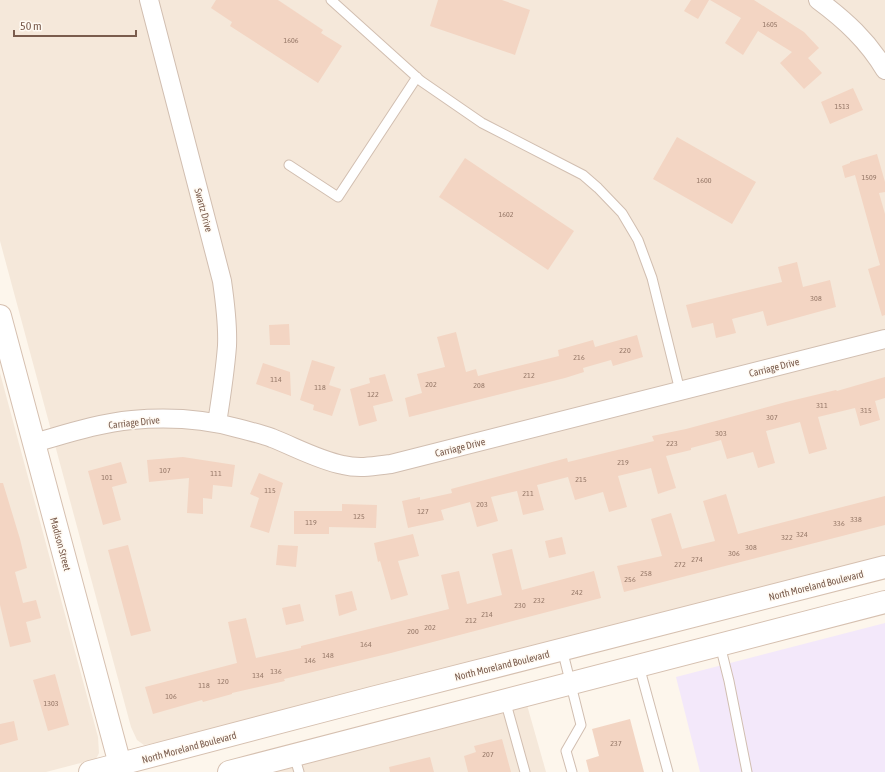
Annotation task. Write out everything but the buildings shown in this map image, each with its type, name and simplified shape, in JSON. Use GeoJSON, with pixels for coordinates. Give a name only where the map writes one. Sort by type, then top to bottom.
{"type":"FeatureCollection","features":[{"type":"Feature","properties":{"kind":"street","name":"Swartz Drive"},"geometry":{"type":"LineString","coordinates":[[149,0],[222,281],[227,345],[224,378],[217,423]]}},
{"type":"Feature","properties":{"kind":"street"},"geometry":{"type":"LineString","coordinates":[[818,0],[840,16],[857,33],[875,53],[885,70]]}},
{"type":"Feature","properties":{"kind":"street","name":"Madison Street"},"geometry":{"type":"LineString","coordinates":[[0,316],[121,768]]}},
{"type":"Feature","properties":{"kind":"street","name":"Carriage Drive"},"geometry":{"type":"LineString","coordinates":[[34,443],[90,427],[131,420],[165,419],[217,423],[236,427],[270,437],[328,462],[344,466],[366,467],[391,464],[885,339]]}},
{"type":"Feature","properties":{"kind":"street","name":"North Moreland Boulevard"},"geometry":{"type":"LineString","coordinates":[[90,772],[121,768],[243,732],[372,698],[885,567]]}},
{"type":"Feature","properties":{"kind":"street"},"geometry":{"type":"LineString","coordinates":[[229,772],[253,766],[296,764],[505,700],[885,602]]}},
{"type":"Feature","properties":{"kind":"street"},"geometry":{"type":"LineString","coordinates":[[243,732],[253,766]]}},
{"type":"Feature","properties":{"kind":"lane"},"geometry":{"type":"LineString","coordinates":[[331,0],[417,77],[443,98],[482,123],[583,175],[622,213],[638,240],[652,278],[680,391]]}},
{"type":"Feature","properties":{"kind":"lane"},"geometry":{"type":"LineString","coordinates":[[289,165],[338,197],[417,77]]}},
{"type":"Feature","properties":{"kind":"lane"},"geometry":{"type":"LineString","coordinates":[[720,645],[729,681],[747,772]]}},
{"type":"Feature","properties":{"kind":"lane"},"geometry":{"type":"LineString","coordinates":[[562,650],[581,726],[566,751],[572,772]]}},
{"type":"Feature","properties":{"kind":"lane"},"geometry":{"type":"LineString","coordinates":[[639,666],[668,772]]}},
{"type":"Feature","properties":{"kind":"lane"},"geometry":{"type":"LineString","coordinates":[[505,700],[525,772]]}},
{"type":"Feature","properties":{"kind":"shaded area"},"geometry":{"type":"Polygon","coordinates":[[[0,0],[885,0],[885,556],[144,745],[137,740],[131,727],[0,241],[0,0]]]}},
{"type":"Feature","properties":{"kind":"shaded area"},"geometry":{"type":"Polygon","coordinates":[[[0,373],[98,737],[99,753],[96,759],[46,772],[0,772],[0,373]]]}},
{"type":"Feature","properties":{"kind":"shaded area"},"geometry":{"type":"Polygon","coordinates":[[[885,623],[885,772],[700,772],[676,677],[885,623]]]}},
{"type":"Feature","properties":{"kind":"shaded area"},"geometry":{"type":"Polygon","coordinates":[[[527,705],[546,772],[264,772],[527,705]]]}}]}
